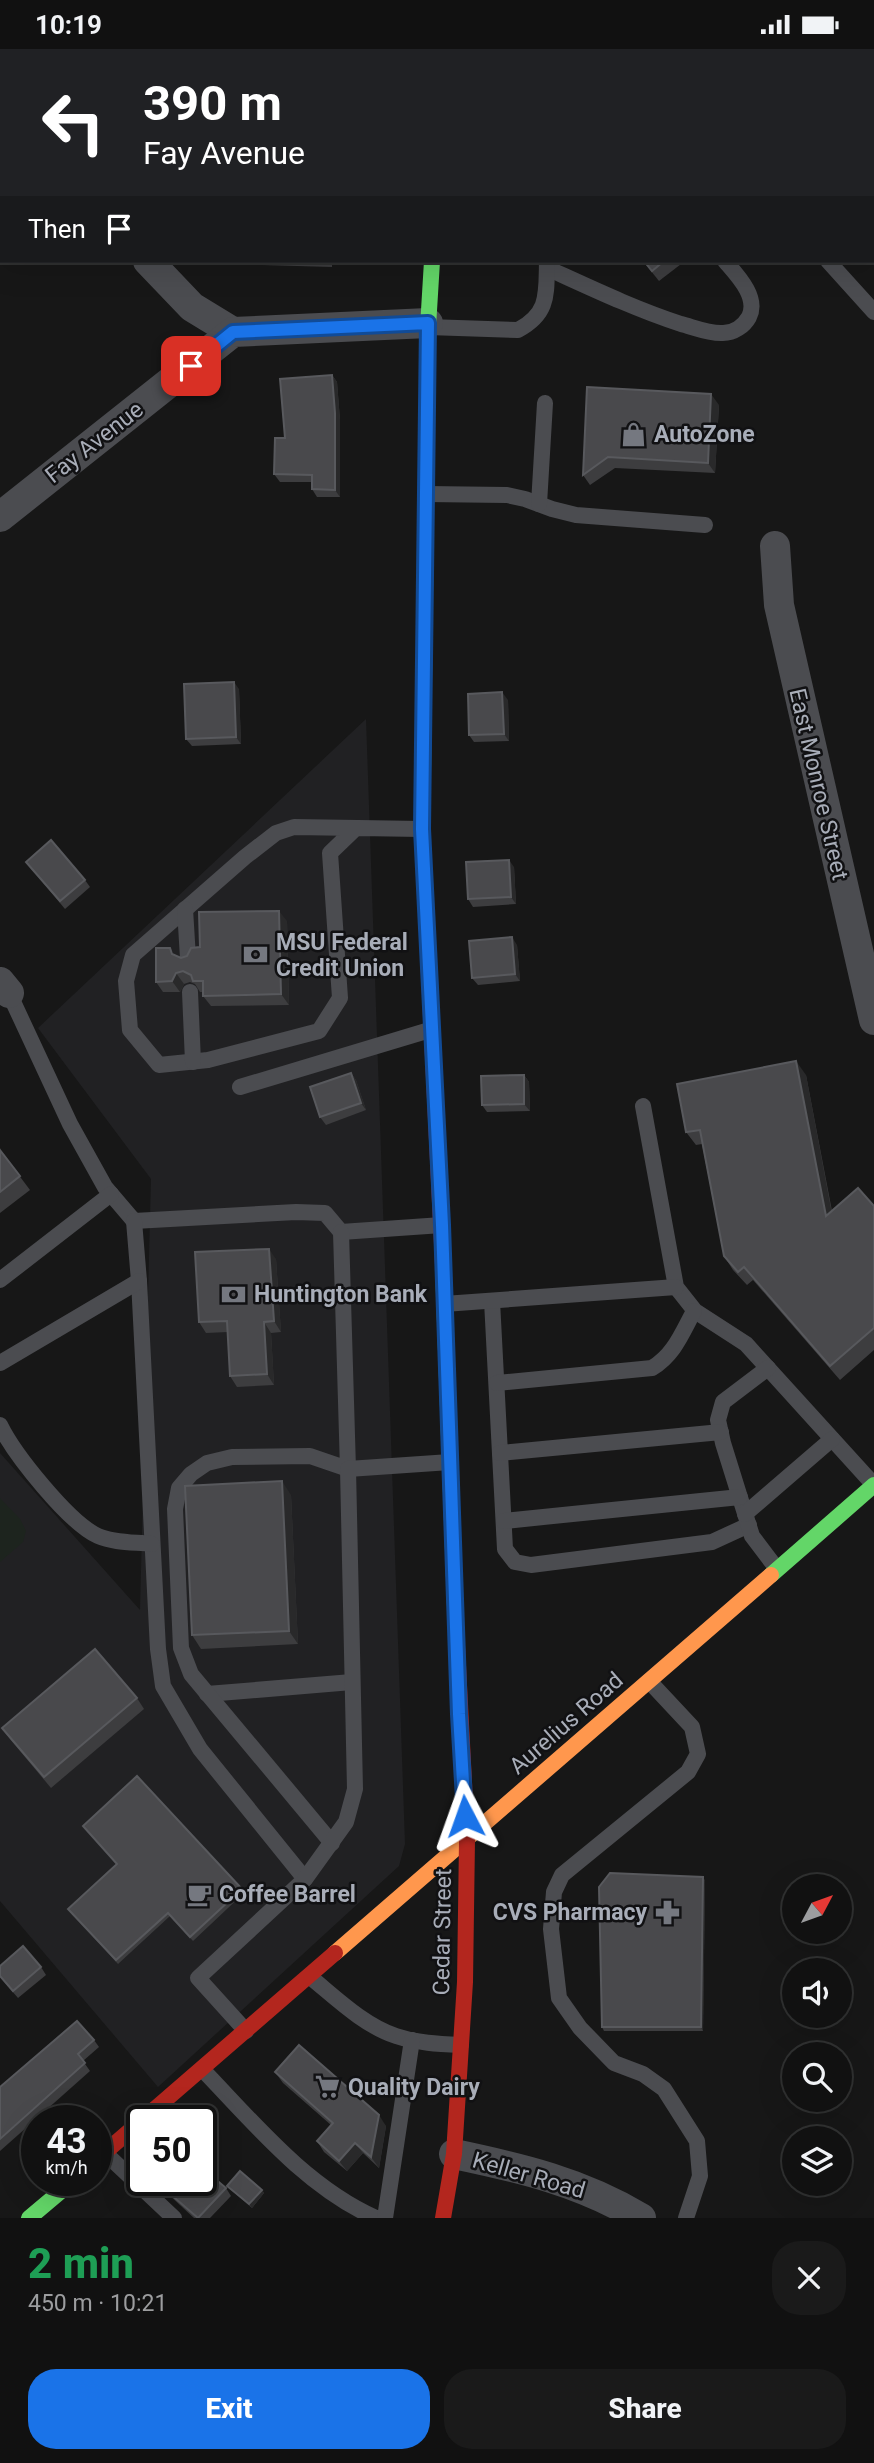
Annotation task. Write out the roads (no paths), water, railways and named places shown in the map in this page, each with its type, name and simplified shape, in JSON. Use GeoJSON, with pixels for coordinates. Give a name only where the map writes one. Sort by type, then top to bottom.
{"type":"FeatureCollection","features":[{"type":"Feature","properties":{"kind":"main road","name":"Cedar Street"},"geometry":{"type":"LineString","coordinates":[[432,263],[428,325],[422,829],[442,1225],[459,1714],[467,1840],[465,1982],[454,2154],[443,2218]]}},
{"type":"Feature","properties":{"kind":"main road","name":"Aurelius Road"},"geometry":{"type":"LineString","coordinates":[[112,2147],[874,1485]]}},
{"type":"Feature","properties":{"kind":"main road"},"geometry":{"type":"LineString","coordinates":[[29,2218],[55,2196]]}},
{"type":"Feature","properties":{"kind":"street"},"geometry":{"type":"LineString","coordinates":[[150,263],[192,307],[233,332],[428,325]]}},
{"type":"Feature","properties":{"kind":"street","name":"Fay Avenue"},"geometry":{"type":"LineString","coordinates":[[0,517],[233,332]]}},
{"type":"Feature","properties":{"kind":"street","name":"East Monroe Street"},"geometry":{"type":"LineString","coordinates":[[775,546],[779,605],[874,1020]]}},
{"type":"Feature","properties":{"kind":"street","name":"Keller Road"},"geometry":{"type":"LineString","coordinates":[[454,2154],[548,2175],[615,2202],[641,2218]]}},
{"type":"Feature","properties":{"kind":"lane"},"geometry":{"type":"LineString","coordinates":[[428,325],[518,330],[530,323],[541,311],[546,299],[547,264],[639,310],[694,328],[723,333],[741,328],[751,314],[750,297],[742,280],[727,263]]}},
{"type":"Feature","properties":{"kind":"lane"},"geometry":{"type":"LineString","coordinates":[[830,263],[874,312]]}},
{"type":"Feature","properties":{"kind":"lane"},"geometry":{"type":"LineString","coordinates":[[539,504],[545,403]]}},
{"type":"Feature","properties":{"kind":"lane"},"geometry":{"type":"LineString","coordinates":[[426,495],[507,495],[576,515],[705,525]]}},
{"type":"Feature","properties":{"kind":"lane"},"geometry":{"type":"LineString","coordinates":[[356,828],[330,853],[340,998],[319,1031],[208,1060],[159,1065],[130,1030],[126,981],[133,955],[276,833],[294,827],[422,829]]}},
{"type":"Feature","properties":{"kind":"lane"},"geometry":{"type":"LineString","coordinates":[[186,909],[188,958]]}},
{"type":"Feature","properties":{"kind":"lane"},"geometry":{"type":"LineString","coordinates":[[4,988],[69,1125],[111,1195],[134,1221],[158,1649],[163,1686],[200,1749],[305,1879]]}},
{"type":"Feature","properties":{"kind":"lane"},"geometry":{"type":"LineString","coordinates":[[190,992],[193,1062]]}},
{"type":"Feature","properties":{"kind":"lane"},"geometry":{"type":"LineString","coordinates":[[240,1087],[433,1029]]}},
{"type":"Feature","properties":{"kind":"lane"},"geometry":{"type":"LineString","coordinates":[[643,1106],[676,1287],[694,1311],[746,1344],[874,1485]]}},
{"type":"Feature","properties":{"kind":"lane"},"geometry":{"type":"LineString","coordinates":[[0,1280],[111,1195]]}},
{"type":"Feature","properties":{"kind":"lane"},"geometry":{"type":"LineString","coordinates":[[134,1221],[296,1212],[325,1213],[341,1232],[355,1789],[346,1822],[305,1879],[198,1978],[246,2031]]}},
{"type":"Feature","properties":{"kind":"lane"},"geometry":{"type":"LineString","coordinates":[[341,1232],[442,1225]]}},
{"type":"Feature","properties":{"kind":"lane"},"geometry":{"type":"LineString","coordinates":[[0,1363],[139,1281]]}},
{"type":"Feature","properties":{"kind":"lane"},"geometry":{"type":"LineString","coordinates":[[444,1304],[676,1287]]}},
{"type":"Feature","properties":{"kind":"lane"},"geometry":{"type":"LineString","coordinates":[[492,1301],[505,1549],[515,1562],[531,1565],[712,1542],[747,1519],[832,1439]]}},
{"type":"Feature","properties":{"kind":"lane"},"geometry":{"type":"LineString","coordinates":[[497,1383],[652,1368],[665,1360],[674,1349],[694,1311]]}},
{"type":"Feature","properties":{"kind":"lane"},"geometry":{"type":"LineString","coordinates":[[768,1368],[723,1402],[718,1420],[752,1536],[777,1569]]}},
{"type":"Feature","properties":{"kind":"lane"},"geometry":{"type":"LineString","coordinates":[[0,1425],[16,1451],[69,1514],[85,1528],[109,1540],[152,1544]]}},
{"type":"Feature","properties":{"kind":"lane"},"geometry":{"type":"LineString","coordinates":[[500,1453],[721,1432]]}},
{"type":"Feature","properties":{"kind":"lane"},"geometry":{"type":"LineString","coordinates":[[332,1843],[191,1674],[181,1648],[175,1509],[179,1488],[207,1464],[232,1457],[310,1456],[348,1469],[450,1462]]}},
{"type":"Feature","properties":{"kind":"lane"},"geometry":{"type":"LineString","coordinates":[[504,1521],[740,1497]]}},
{"type":"Feature","properties":{"kind":"lane"},"geometry":{"type":"LineString","coordinates":[[649,1681],[692,1727],[698,1754],[688,1772],[562,1875],[554,1892],[551,1929],[559,1998],[580,2028],[614,2063],[643,2074],[664,2089],[697,2141],[700,2176],[686,2218]]}},
{"type":"Feature","properties":{"kind":"lane"},"geometry":{"type":"LineString","coordinates":[[206,1694],[352,1682]]}},
{"type":"Feature","properties":{"kind":"lane"},"geometry":{"type":"LineString","coordinates":[[309,1976],[356,2014],[393,2035],[425,2043],[461,2045]]}},
{"type":"Feature","properties":{"kind":"lane"},"geometry":{"type":"LineString","coordinates":[[385,2218],[412,2040]]}},
{"type":"Feature","properties":{"kind":"lane"},"geometry":{"type":"LineString","coordinates":[[202,2069],[317,2183],[376,2218]]}},
{"type":"Feature","properties":{"kind":"lane"},"geometry":{"type":"LineString","coordinates":[[112,2167],[174,2218]]}},
{"type":"Feature","properties":{"kind":"place","name":"AutoZone"},"geometry":{"type":"Point","coordinates":[634,434]}},
{"type":"Feature","properties":{"kind":"place","name":"MSU Federal Credit Union"},"geometry":{"type":"Point","coordinates":[256,955]}},
{"type":"Feature","properties":{"kind":"place","name":"Huntington Bank"},"geometry":{"type":"Point","coordinates":[234,1294]}},
{"type":"Feature","properties":{"kind":"place","name":"Coffee Barrel"},"geometry":{"type":"Point","coordinates":[199,1894]}},
{"type":"Feature","properties":{"kind":"place","name":"CVS Pharmacy"},"geometry":{"type":"Point","coordinates":[667,1912]}},
{"type":"Feature","properties":{"kind":"place","name":"Quality Dairy"},"geometry":{"type":"Point","coordinates":[328,2087]}}]}
